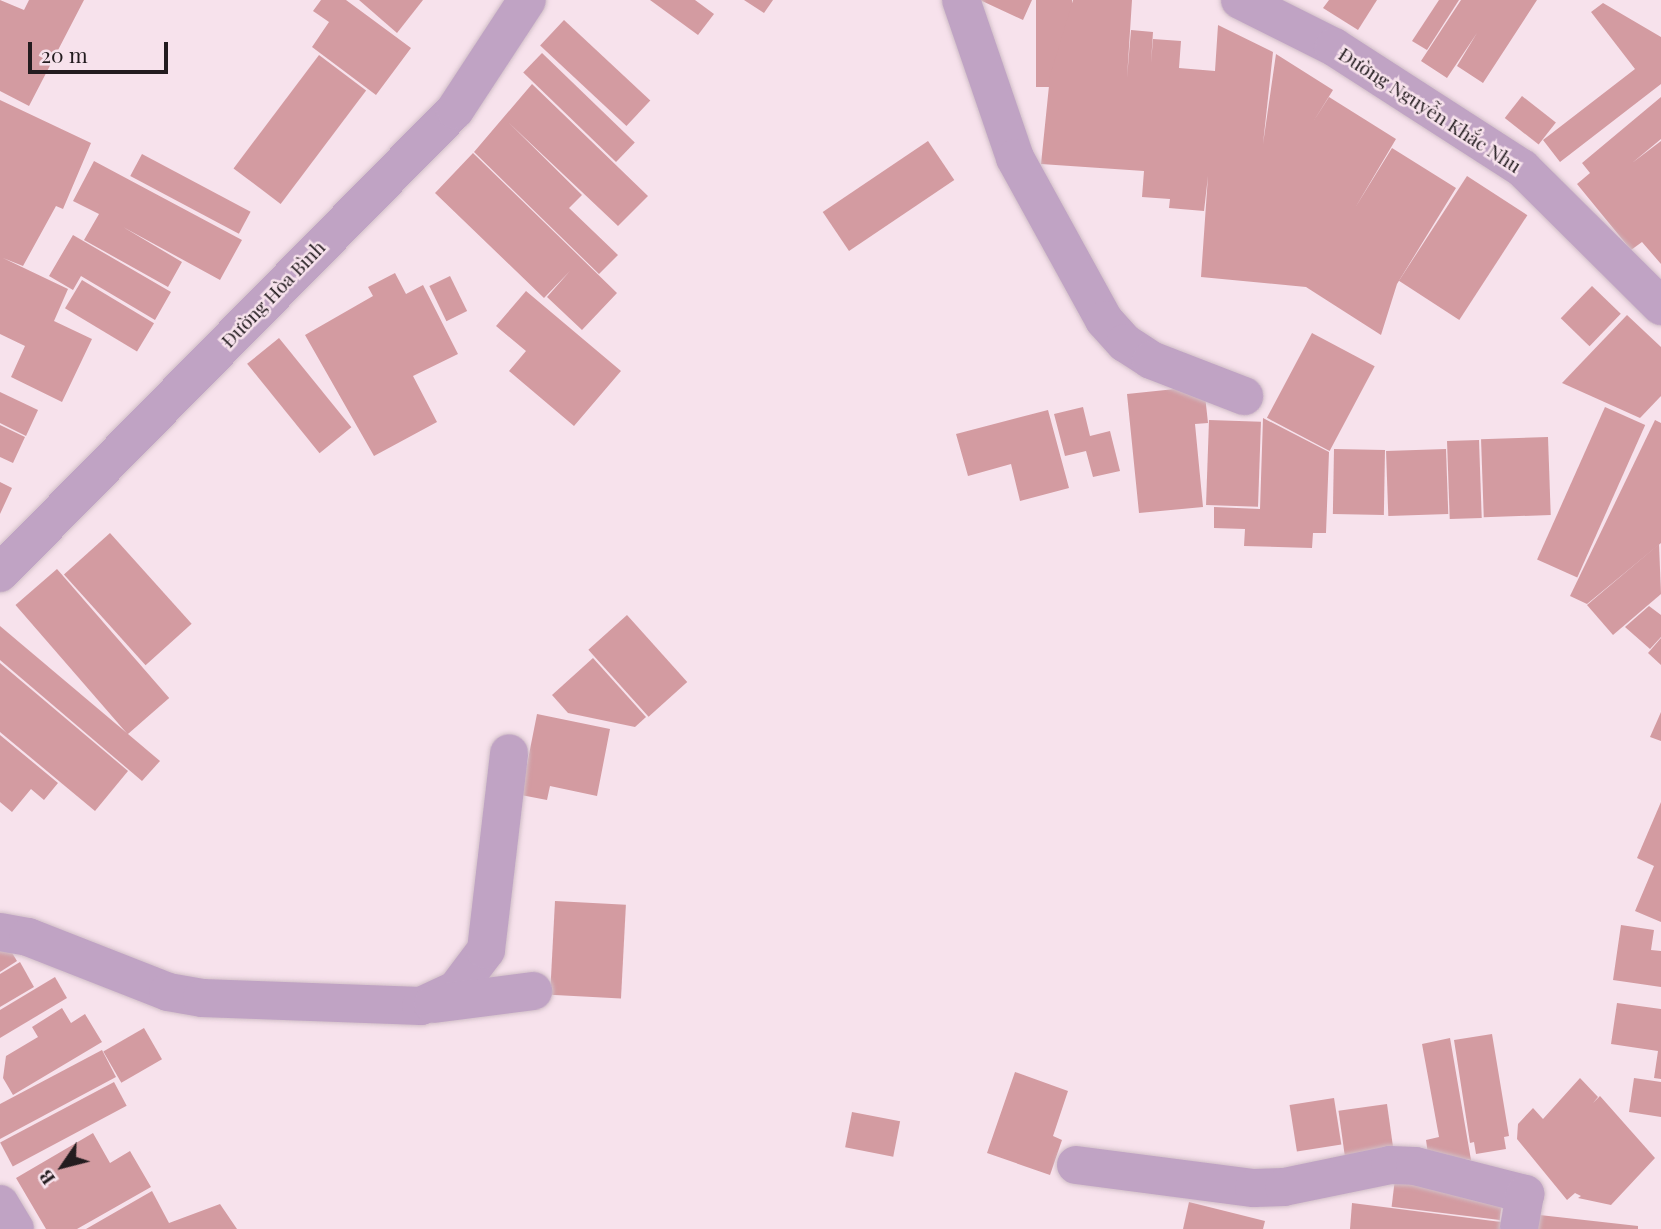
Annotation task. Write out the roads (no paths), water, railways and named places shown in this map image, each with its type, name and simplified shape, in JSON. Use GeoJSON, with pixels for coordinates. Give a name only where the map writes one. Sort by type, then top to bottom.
{"type":"FeatureCollection","features":[{"type":"Feature","properties":{"kind":"street","name":"Đường Hòa Bình"},"geometry":{"type":"LineString","coordinates":[[0,573],[455,110],[527,0]]}},
{"type":"Feature","properties":{"kind":"street"},"geometry":{"type":"LineString","coordinates":[[961,0],[1015,158],[1104,320],[1125,343],[1151,360],[1244,396]]}},
{"type":"Feature","properties":{"kind":"street","name":"Đường Nguyễn Khắc Nhu"},"geometry":{"type":"LineString","coordinates":[[1240,0],[1334,47],[1522,168],[1661,306]]}},
{"type":"Feature","properties":{"kind":"street"},"geometry":{"type":"LineString","coordinates":[[421,1006],[456,990],[486,950],[509,753]]}},
{"type":"Feature","properties":{"kind":"street"},"geometry":{"type":"LineString","coordinates":[[0,932],[27,937],[167,992],[202,998],[421,1006],[533,992]]}},
{"type":"Feature","properties":{"kind":"street"},"geometry":{"type":"LineString","coordinates":[[1076,1165],[1254,1188],[1284,1187],[1390,1165],[1415,1166],[1522,1211]]}},
{"type":"Feature","properties":{"kind":"street"},"geometry":{"type":"LineString","coordinates":[[0,1204],[15,1229]]}}]}
